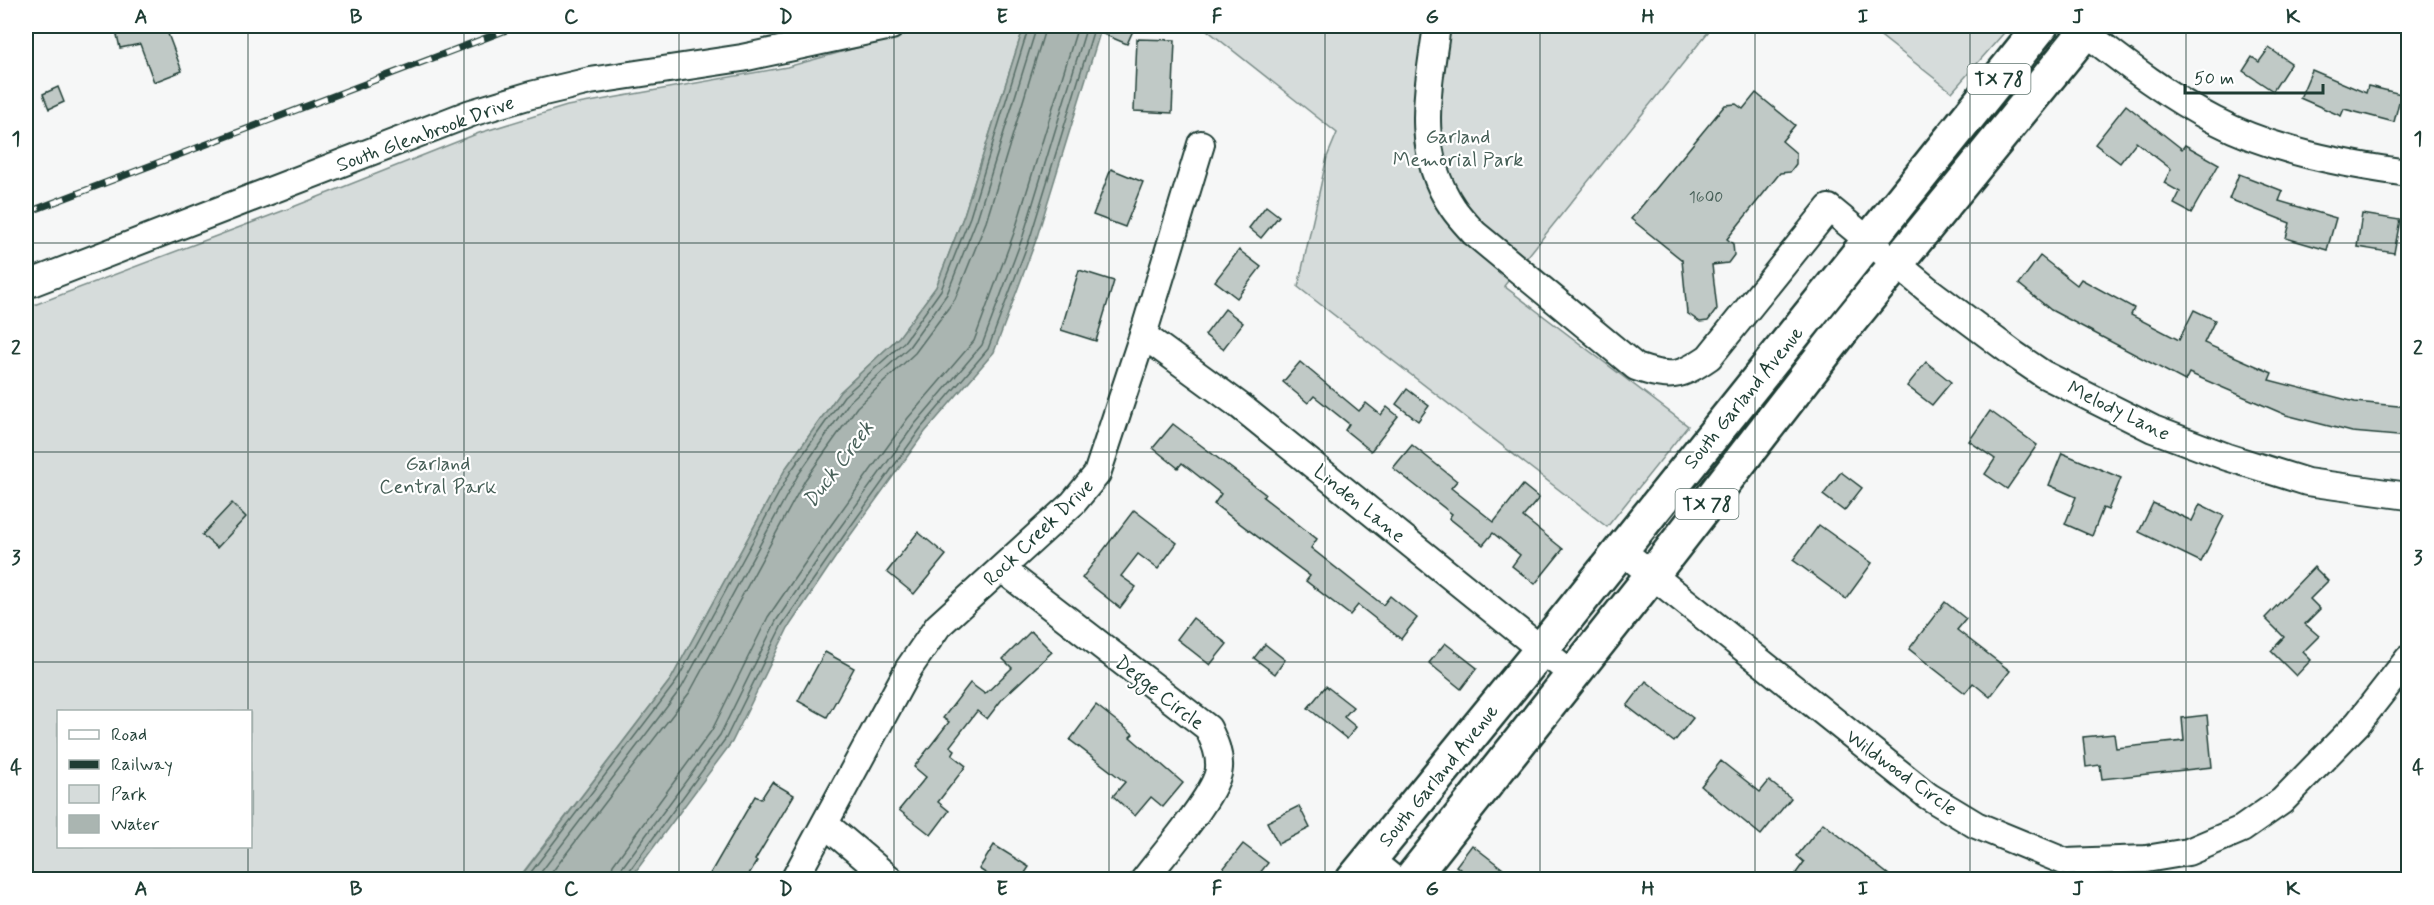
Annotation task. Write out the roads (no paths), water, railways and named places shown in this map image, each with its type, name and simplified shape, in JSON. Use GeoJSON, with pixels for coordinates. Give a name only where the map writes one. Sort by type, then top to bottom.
{"type":"FeatureCollection","features":[{"type":"Feature","properties":{"kind":"main road","name":"South Garland Avenue"},"geometry":{"type":"LineString","coordinates":[[1361,869],[1541,650],[2041,26]]}},
{"type":"Feature","properties":{"kind":"main road","name":"South Garland Avenue"},"geometry":{"type":"LineString","coordinates":[[1410,879],[1574,675],[2084,27]]}},
{"type":"Feature","properties":{"kind":"street","name":"South Glenbrook Drive"},"geometry":{"type":"LineString","coordinates":[[26,285],[460,117],[521,98],[590,81],[742,58],[795,48],[849,31],[891,26]]}},
{"type":"Feature","properties":{"kind":"street","name":"Melody Lane"},"geometry":{"type":"LineString","coordinates":[[1437,26],[1427,99],[1426,129],[1433,168],[1452,208],[1474,233],[1636,367],[1659,375],[1673,376],[1687,372],[1709,357],[1829,208],[1960,314],[2043,374],[2153,429],[2227,457],[2307,482],[2409,496]]}},
{"type":"Feature","properties":{"kind":"street"},"geometry":{"type":"LineString","coordinates":[[2084,27],[2157,84],[2214,120],[2285,148],[2353,165],[2409,173]]}},
{"type":"Feature","properties":{"kind":"street","name":"Rock Creek Drive"},"geometry":{"type":"LineString","coordinates":[[794,879],[909,668],[932,634],[1073,503],[1097,474],[1143,335],[1201,144]]}},
{"type":"Feature","properties":{"kind":"street","name":"Linden Lane"},"geometry":{"type":"LineString","coordinates":[[1143,335],[1240,406],[1574,675]]}},
{"type":"Feature","properties":{"kind":"street","name":"Wildwood Circle"},"geometry":{"type":"LineString","coordinates":[[1621,550],[1928,796],[1976,825],[2066,862],[2146,859],[2188,852],[2242,829],[2289,794],[2358,723],[2409,659]]}},
{"type":"Feature","properties":{"kind":"street","name":"Degge Circle"},"geometry":{"type":"LineString","coordinates":[[1002,569],[1208,728],[1217,747],[1219,769],[1208,795],[1144,879]]}},
{"type":"Feature","properties":{"kind":"street"},"geometry":{"type":"LineString","coordinates":[[825,824],[891,879]]}},
{"type":"Feature","properties":{"kind":"street"},"geometry":{"type":"LineString","coordinates":[[1361,869],[1395,879]]}},
{"type":"Feature","properties":{"kind":"water","name":"Duck Creek"},"geometry":{"type":"Polygon","coordinates":[[[1024,26],[1102,26],[1036,240],[994,352],[925,432],[847,540],[788,628],[732,742],[630,879],[518,880],[671,679],[786,468],[840,392],[899,337],[936,287],[964,215],[1024,26]]]}},
{"type":"Feature","properties":{"kind":"railway"},"geometry":{"type":"LineString","coordinates":[[26,213],[517,26]]}},
{"type":"Feature","properties":{"kind":"park label","name":"Garland Memorial Park"},"geometry":{"type":"Point","coordinates":[1458,148]}},
{"type":"Feature","properties":{"kind":"park label","name":"Garland Central Park"},"geometry":{"type":"Point","coordinates":[438,474]}}]}
